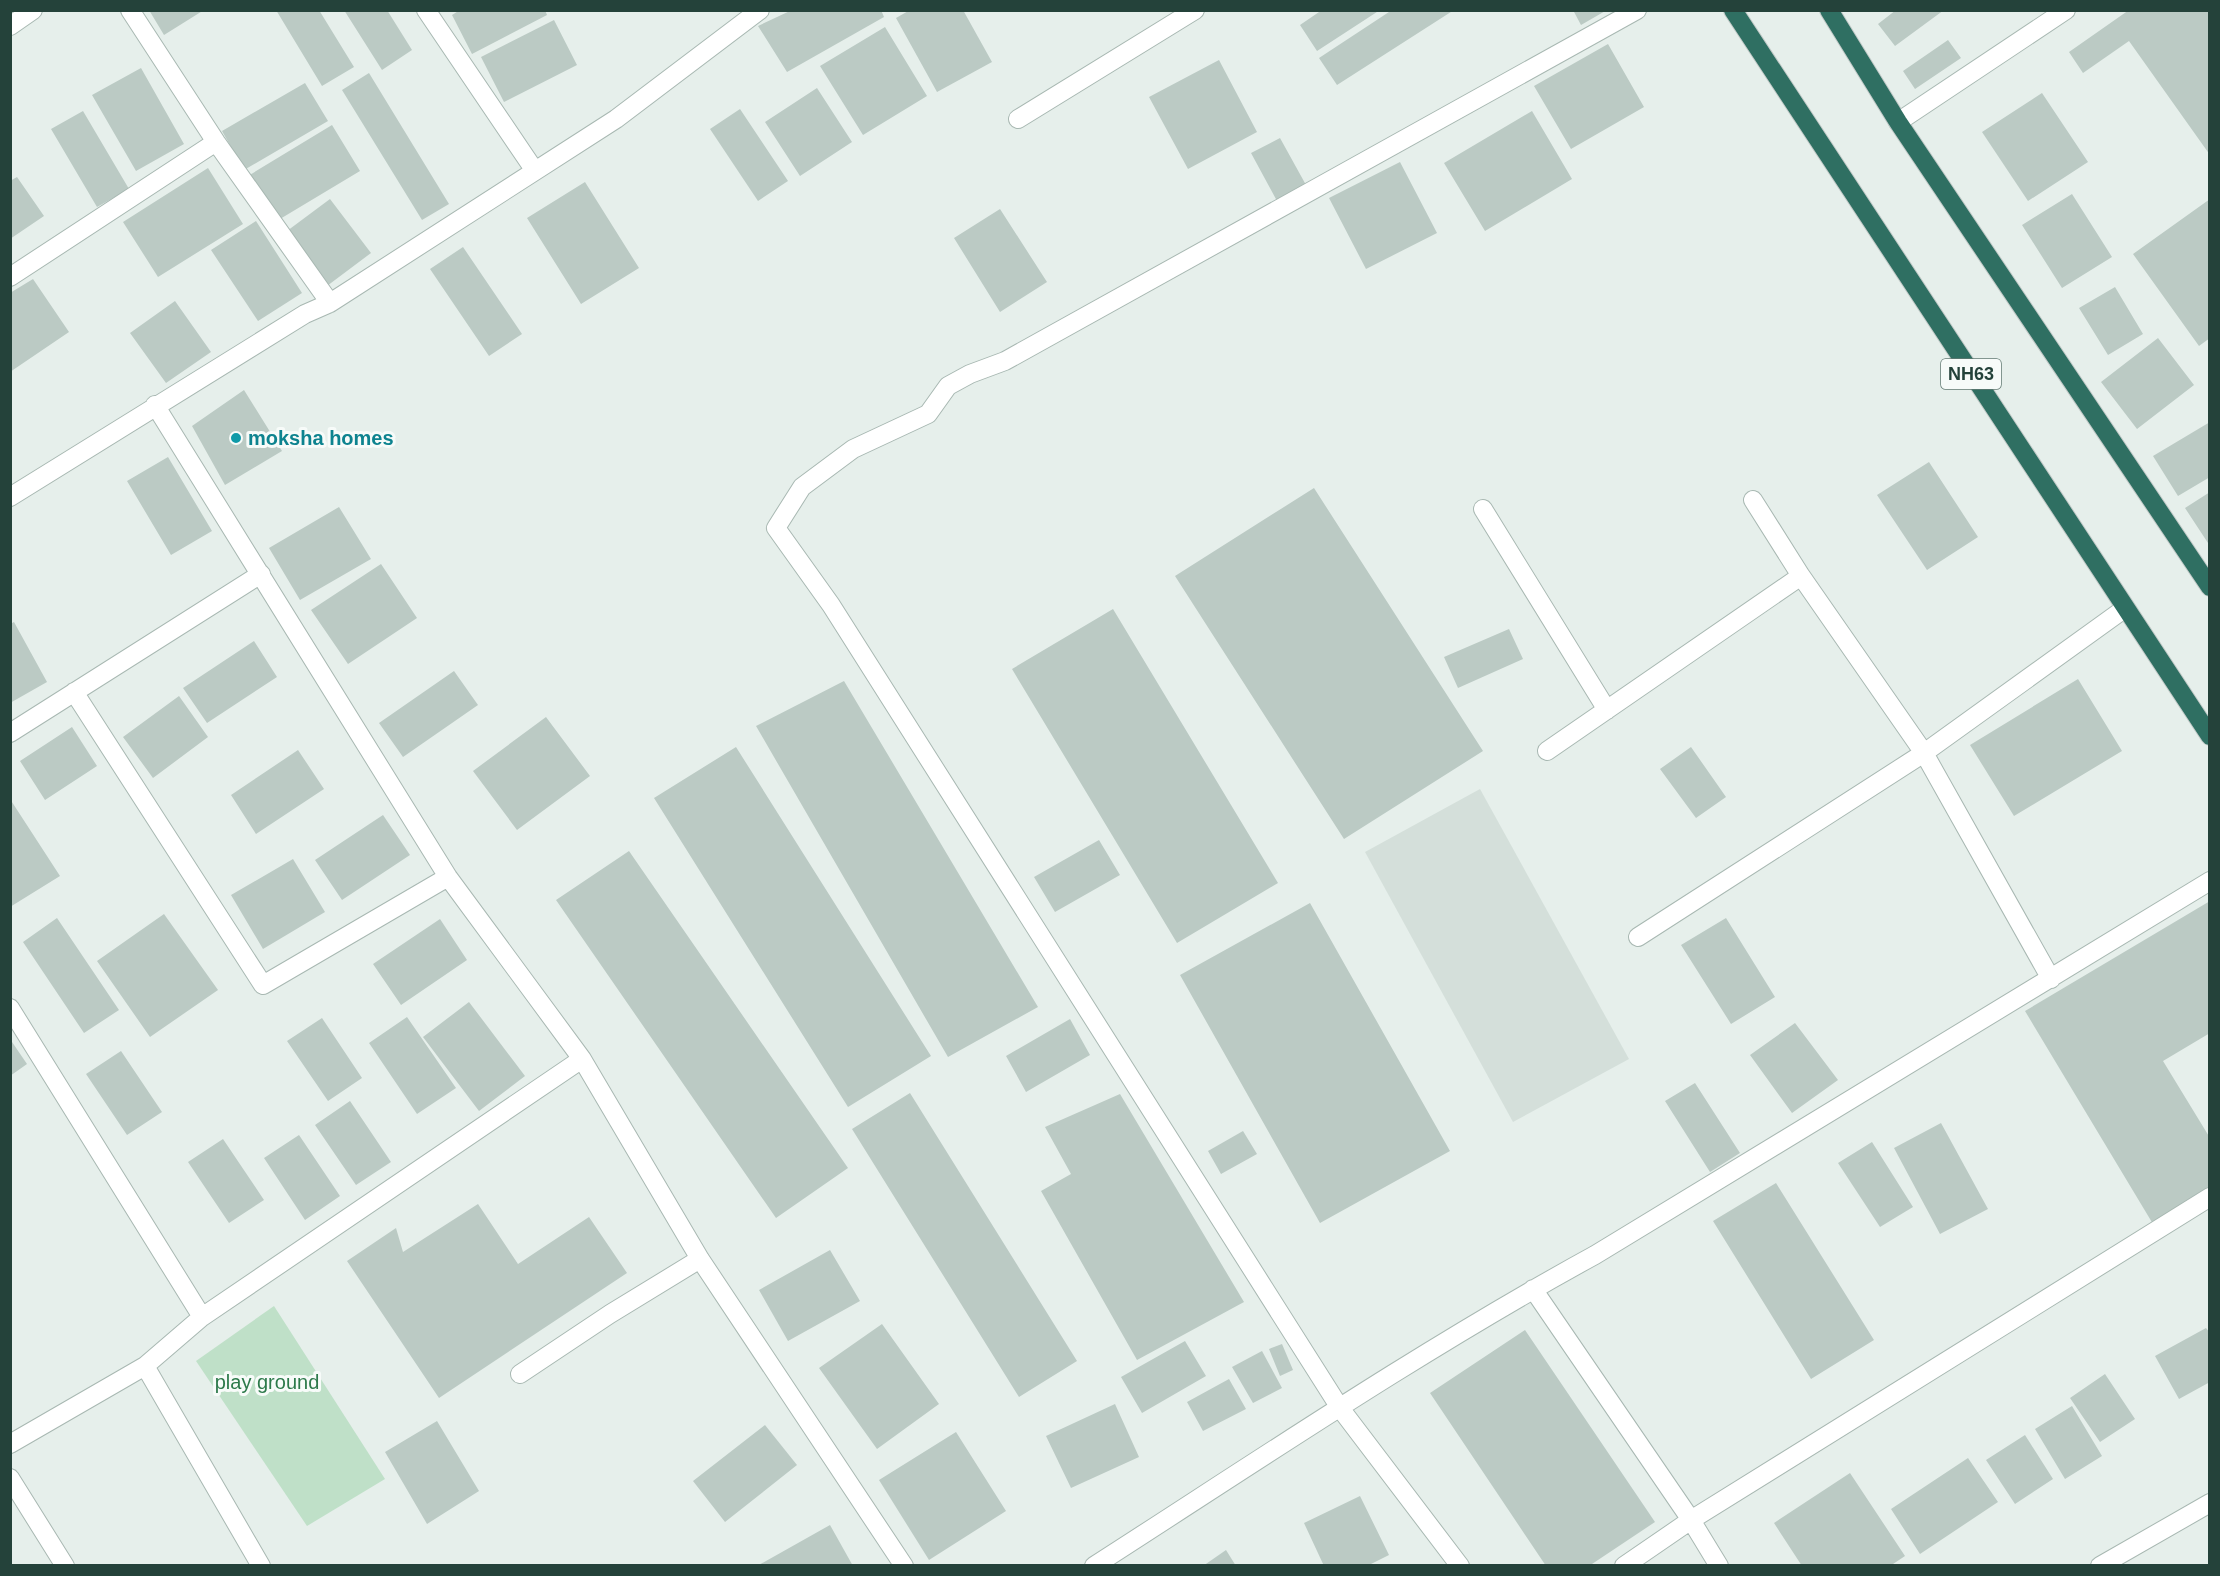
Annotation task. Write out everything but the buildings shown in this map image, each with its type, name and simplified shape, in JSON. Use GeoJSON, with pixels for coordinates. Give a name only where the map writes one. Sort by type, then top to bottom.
{"type":"FeatureCollection","features":[{"type":"Feature","properties":{"kind":"highway","name":"NH63"},"geometry":{"type":"LineString","coordinates":[[1733,10],[2124,609],[2210,736]]}},
{"type":"Feature","properties":{"kind":"highway"},"geometry":{"type":"LineString","coordinates":[[1829,10],[1898,122],[2210,587]]}},
{"type":"Feature","properties":{"kind":"street"},"geometry":{"type":"LineString","coordinates":[[10,26],[33,10]]}},
{"type":"Feature","properties":{"kind":"street"},"geometry":{"type":"LineString","coordinates":[[130,10],[216,142],[330,303]]}},
{"type":"Feature","properties":{"kind":"street"},"geometry":{"type":"LineString","coordinates":[[426,10],[536,171]]}},
{"type":"Feature","properties":{"kind":"street"},"geometry":{"type":"LineString","coordinates":[[1018,119],[1195,10]]}},
{"type":"Feature","properties":{"kind":"street"},"geometry":{"type":"LineString","coordinates":[[1460,1566],[1340,1408],[831,605],[776,528],[802,487],[853,449],[928,414],[948,386],[970,374],[1005,361],[1637,10]]}},
{"type":"Feature","properties":{"kind":"street"},"geometry":{"type":"LineString","coordinates":[[1898,122],[2066,10]]}},
{"type":"Feature","properties":{"kind":"street"},"geometry":{"type":"LineString","coordinates":[[10,497],[304,314],[330,303],[616,119],[751,13]]}},
{"type":"Feature","properties":{"kind":"street"},"geometry":{"type":"LineString","coordinates":[[10,277],[216,142]]}},
{"type":"Feature","properties":{"kind":"street"},"geometry":{"type":"LineString","coordinates":[[155,405],[448,877],[582,1059],[700,1259],[904,1566]]}},
{"type":"Feature","properties":{"kind":"street"},"geometry":{"type":"LineString","coordinates":[[1753,501],[1801,576],[1924,753],[2051,978]]}},
{"type":"Feature","properties":{"kind":"street"},"geometry":{"type":"LineString","coordinates":[[1483,509],[1607,710]]}},
{"type":"Feature","properties":{"kind":"street"},"geometry":{"type":"LineString","coordinates":[[10,733],[261,574]]}},
{"type":"Feature","properties":{"kind":"street"},"geometry":{"type":"LineString","coordinates":[[1547,751],[1801,576]]}},
{"type":"Feature","properties":{"kind":"street"},"geometry":{"type":"LineString","coordinates":[[1638,937],[1924,753],[2124,609]]}},
{"type":"Feature","properties":{"kind":"street"},"geometry":{"type":"LineString","coordinates":[[74,692],[263,985],[448,877]]}},
{"type":"Feature","properties":{"kind":"street"},"geometry":{"type":"LineString","coordinates":[[1094,1566],[1340,1408],[1533,1289],[1595,1255],[2210,881]]}},
{"type":"Feature","properties":{"kind":"street"},"geometry":{"type":"LineString","coordinates":[[10,1008],[202,1317]]}},
{"type":"Feature","properties":{"kind":"street"},"geometry":{"type":"LineString","coordinates":[[10,1444],[145,1366],[202,1317],[582,1059]]}},
{"type":"Feature","properties":{"kind":"street"},"geometry":{"type":"LineString","coordinates":[[1624,1566],[1691,1520],[2210,1197]]}},
{"type":"Feature","properties":{"kind":"street"},"geometry":{"type":"LineString","coordinates":[[520,1374],[610,1314],[700,1259]]}},
{"type":"Feature","properties":{"kind":"street"},"geometry":{"type":"LineString","coordinates":[[1533,1289],[1691,1520],[1719,1566]]}},
{"type":"Feature","properties":{"kind":"street"},"geometry":{"type":"LineString","coordinates":[[145,1366],[261,1566]]}},
{"type":"Feature","properties":{"kind":"street"},"geometry":{"type":"LineString","coordinates":[[10,1478],[65,1566]]}},
{"type":"Feature","properties":{"kind":"street"},"geometry":{"type":"LineString","coordinates":[[2100,1566],[2210,1503]]}},
{"type":"Feature","properties":{"kind":"shaded area"},"geometry":{"type":"Polygon","coordinates":[[[1480,789],[1629,1059],[1513,1122],[1365,852],[1480,789]]]}},
{"type":"Feature","properties":{"kind":"green space","name":"play ground"},"geometry":{"type":"Polygon","coordinates":[[[274,1306],[385,1479],[307,1526],[196,1361],[274,1306]]]}},
{"type":"Feature","properties":{"kind":"place","name":"moksha homes"},"geometry":{"type":"Point","coordinates":[236,438]}}]}
